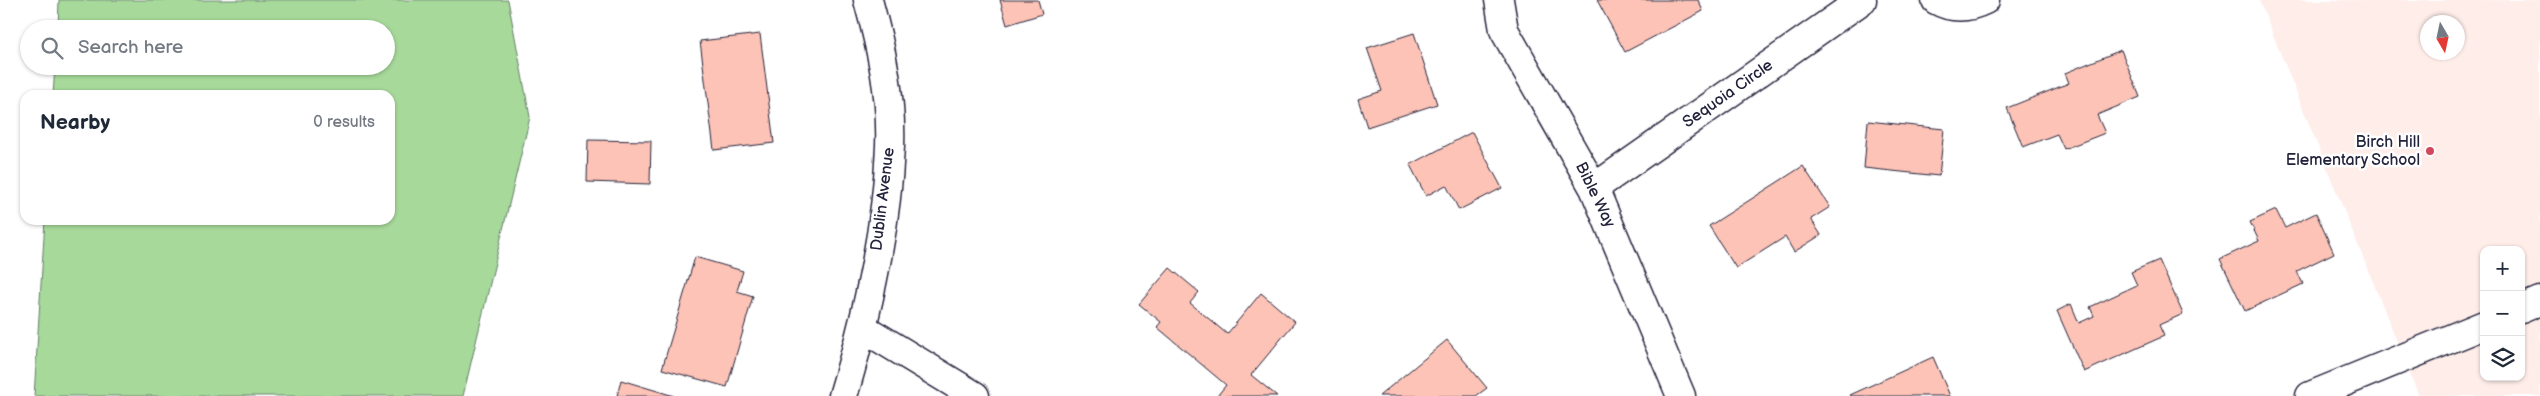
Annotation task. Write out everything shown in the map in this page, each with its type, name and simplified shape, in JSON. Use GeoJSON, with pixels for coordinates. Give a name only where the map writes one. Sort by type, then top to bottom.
{"type":"FeatureCollection","features":[{"type":"Feature","properties":{"kind":"street","name":"Dublin Avenue"},"geometry":{"type":"LineString","coordinates":[[843,396],[863,328],[887,198],[891,144],[886,77],[868,0]]}},
{"type":"Feature","properties":{"kind":"street","name":"Bible Way"},"geometry":{"type":"LineString","coordinates":[[1499,0],[1504,30],[1594,188],[1680,396]]}},
{"type":"Feature","properties":{"kind":"street","name":"Sequoia Circle"},"geometry":{"type":"LineString","coordinates":[[1594,188],[1862,0]]}},
{"type":"Feature","properties":{"kind":"street"},"geometry":{"type":"LineString","coordinates":[[1936,0],[1960,7],[1977,4],[1985,0]]}},
{"type":"Feature","properties":{"kind":"street"},"geometry":{"type":"LineString","coordinates":[[2525,307],[2540,301]]}},
{"type":"Feature","properties":{"kind":"street"},"geometry":{"type":"LineString","coordinates":[[2310,396],[2480,326]]}},
{"type":"Feature","properties":{"kind":"street"},"geometry":{"type":"LineString","coordinates":[[863,328],[975,396]]}},
{"type":"Feature","properties":{"kind":"shaded area","name":"Birch Hill Elementary School"},"geometry":{"type":"Polygon","coordinates":[[[2259,0],[2540,0],[2540,396],[2419,396],[2259,0]]]}},
{"type":"Feature","properties":{"kind":"green space"},"geometry":{"type":"Polygon","coordinates":[[[59,0],[508,0],[530,117],[463,396],[34,396],[45,225],[395,225],[395,90],[53,90],[54,75],[395,75],[395,20],[58,20],[59,0]]]}},
{"type":"Feature","properties":{"kind":"building"},"geometry":{"type":"Polygon","coordinates":[[[1000,0],[1038,0],[1042,14],[1007,25],[1000,0]]]}},
{"type":"Feature","properties":{"kind":"building"},"geometry":{"type":"Polygon","coordinates":[[[1597,0],[1698,0],[1703,11],[1625,52],[1597,0]]]}},
{"type":"Feature","properties":{"kind":"building"},"geometry":{"type":"Polygon","coordinates":[[[1414,33],[1437,104],[1367,127],[1358,99],[1382,91],[1367,48],[1414,33]]]}},
{"type":"Feature","properties":{"kind":"building"},"geometry":{"type":"Polygon","coordinates":[[[760,34],[774,143],[714,150],[700,41],[760,34]]]}},
{"type":"Feature","properties":{"kind":"building"},"geometry":{"type":"Polygon","coordinates":[[[2121,50],[2140,97],[2097,115],[2105,133],[2064,149],[2057,134],[2023,147],[2007,108],[2069,83],[2065,73],[2121,50]]]}},
{"type":"Feature","properties":{"kind":"building"},"geometry":{"type":"Polygon","coordinates":[[[1868,121],[1944,129],[1939,176],[1864,168],[1868,121]]]}},
{"type":"Feature","properties":{"kind":"building"},"geometry":{"type":"Polygon","coordinates":[[[1472,132],[1502,188],[1459,210],[1446,185],[1426,196],[1410,165],[1472,132]]]}},
{"type":"Feature","properties":{"kind":"building"},"geometry":{"type":"Polygon","coordinates":[[[588,140],[651,141],[650,184],[587,182],[588,140]]]}},
{"type":"Feature","properties":{"kind":"building"},"geometry":{"type":"Polygon","coordinates":[[[1803,166],[1830,207],[1811,219],[1821,235],[1794,252],[1785,237],[1736,268],[1709,226],[1803,166]]]}},
{"type":"Feature","properties":{"kind":"building"},"geometry":{"type":"Polygon","coordinates":[[[2276,210],[2285,228],[2316,213],[2334,253],[2297,271],[2303,284],[2245,311],[2220,259],[2259,241],[2250,222],[2276,210]]]}},
{"type":"Feature","properties":{"kind":"building"},"geometry":{"type":"Polygon","coordinates":[[[695,257],[743,271],[737,291],[753,296],[727,387],[662,369],[695,257]]]}},
{"type":"Feature","properties":{"kind":"building"},"geometry":{"type":"Polygon","coordinates":[[[2159,260],[2183,314],[2159,325],[2164,336],[2084,372],[2057,311],[2071,304],[2079,323],[2094,316],[2090,307],[2137,285],[2131,272],[2159,260]]]}},
{"type":"Feature","properties":{"kind":"building"},"geometry":{"type":"Polygon","coordinates":[[[1170,268],[1199,292],[1190,303],[1227,334],[1261,293],[1295,322],[1251,375],[1277,396],[1217,396],[1226,385],[1157,327],[1161,322],[1139,304],[1170,268]]]}},
{"type":"Feature","properties":{"kind":"building"},"geometry":{"type":"Polygon","coordinates":[[[1447,340],[1487,388],[1476,396],[1379,396],[1447,340]]]}},
{"type":"Feature","properties":{"kind":"building"},"geometry":{"type":"Polygon","coordinates":[[[1933,357],[1950,396],[1850,395],[1933,357]]]}},
{"type":"Feature","properties":{"kind":"building"},"geometry":{"type":"Polygon","coordinates":[[[621,380],[674,396],[617,396],[621,380]]]}},
{"type":"Feature","properties":{"kind":"place","name":"Birch Hill Elementary School"},"geometry":{"type":"Point","coordinates":[2430,151]}}]}
